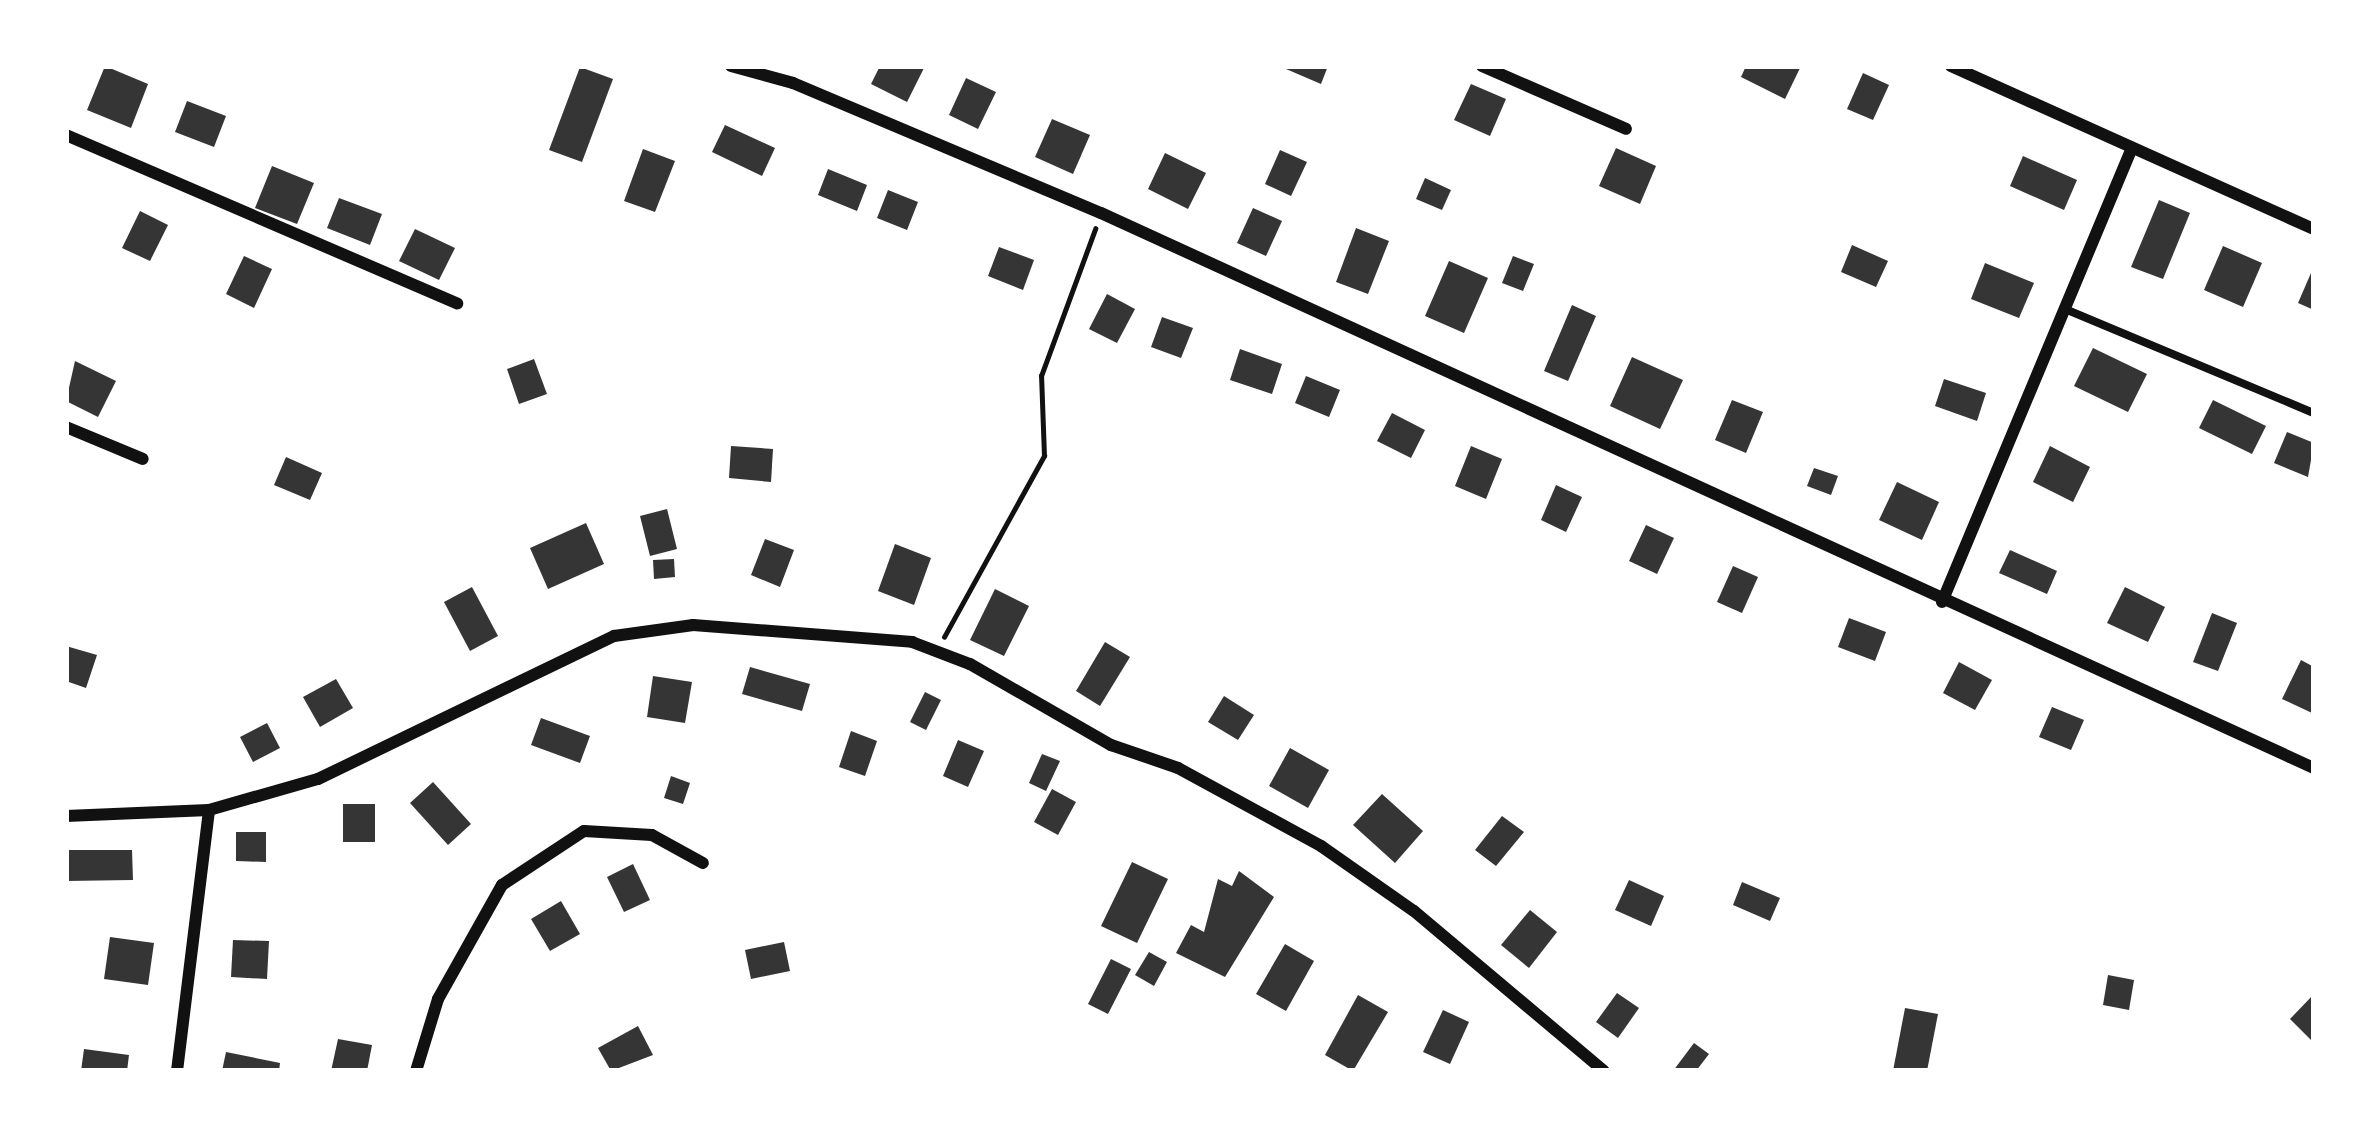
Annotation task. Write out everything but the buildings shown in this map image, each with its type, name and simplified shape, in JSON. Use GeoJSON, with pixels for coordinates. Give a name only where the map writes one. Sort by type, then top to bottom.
{"type":"FeatureCollection","features":[{"type":"Feature","properties":{"kind":"street"},"geometry":{"type":"LineString","coordinates":[[731,66],[793,83],[1101,213],[1942,602],[2314,768]]}},
{"type":"Feature","properties":{"kind":"street"},"geometry":{"type":"LineString","coordinates":[[1482,66],[1626,129]]}},
{"type":"Feature","properties":{"kind":"street"},"geometry":{"type":"LineString","coordinates":[[1951,66],[2314,230]]}},
{"type":"Feature","properties":{"kind":"street"},"geometry":{"type":"LineString","coordinates":[[66,135],[457,304]]}},
{"type":"Feature","properties":{"kind":"street"},"geometry":{"type":"LineString","coordinates":[[1942,602],[2132,148]]}},
{"type":"Feature","properties":{"kind":"street"},"geometry":{"type":"LineString","coordinates":[[66,427],[143,459]]}},
{"type":"Feature","properties":{"kind":"street"},"geometry":{"type":"LineString","coordinates":[[66,816],[209,810],[318,779],[614,636],[693,626],[940,645],[1321,846],[1414,911],[1604,1071]]}},
{"type":"Feature","properties":{"kind":"street"},"geometry":{"type":"LineString","coordinates":[[177,1071],[209,810]]}},
{"type":"Feature","properties":{"kind":"street"},"geometry":{"type":"LineString","coordinates":[[416,1071],[438,998],[502,885],[584,831],[652,835],[704,863]]}},
{"type":"Feature","properties":{"kind":"lane"},"geometry":{"type":"LineString","coordinates":[[2064,309],[2314,413]]}},
{"type":"Feature","properties":{"kind":"path"},"geometry":{"type":"LineString","coordinates":[[940,645],[1044,456],[1041,376],[1101,213]]}}]}
